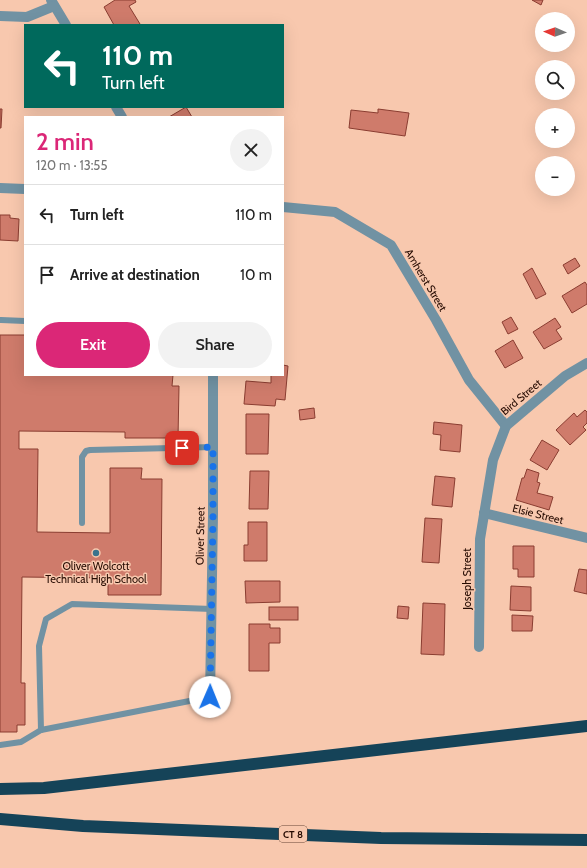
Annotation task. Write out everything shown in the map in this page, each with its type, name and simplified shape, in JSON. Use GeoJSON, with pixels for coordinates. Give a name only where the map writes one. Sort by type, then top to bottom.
{"type":"FeatureCollection","features":[{"type":"Feature","properties":{"kind":"highway"},"geometry":{"type":"LineString","coordinates":[[0,789],[44,788],[587,726]]}},
{"type":"Feature","properties":{"kind":"highway","name":"CT 8"},"geometry":{"type":"LineString","coordinates":[[0,819],[83,826],[381,838],[587,840]]}},
{"type":"Feature","properties":{"kind":"street"},"geometry":{"type":"LineString","coordinates":[[0,16],[27,17],[53,3],[65,24]]}},
{"type":"Feature","properties":{"kind":"street"},"geometry":{"type":"LineString","coordinates":[[0,188],[24,189]]}},
{"type":"Feature","properties":{"kind":"street","name":"Amherst Street"},"geometry":{"type":"LineString","coordinates":[[284,207],[335,212],[391,245],[436,320],[469,380],[506,426]]}},
{"type":"Feature","properties":{"kind":"street","name":"Bird Street"},"geometry":{"type":"LineString","coordinates":[[484,512],[493,460],[506,426],[565,376],[587,363]]}},
{"type":"Feature","properties":{"kind":"street","name":"Oliver Street"},"geometry":{"type":"LineString","coordinates":[[210,697],[213,376]]}},
{"type":"Feature","properties":{"kind":"street","name":"Elsie Street"},"geometry":{"type":"LineString","coordinates":[[484,512],[587,538]]}},
{"type":"Feature","properties":{"kind":"street","name":"Joseph Street"},"geometry":{"type":"LineString","coordinates":[[479,647],[480,538],[484,512]]}},
{"type":"Feature","properties":{"kind":"lane"},"geometry":{"type":"LineString","coordinates":[[1,320],[24,321]]}},
{"type":"Feature","properties":{"kind":"lane"},"geometry":{"type":"LineString","coordinates":[[82,523],[82,457],[86,451],[213,447]]}},
{"type":"Feature","properties":{"kind":"lane"},"geometry":{"type":"LineString","coordinates":[[41,730],[39,646],[46,619],[72,604],[212,609]]}},
{"type":"Feature","properties":{"kind":"lane"},"geometry":{"type":"LineString","coordinates":[[0,745],[21,742],[41,730],[210,697]]}},
{"type":"Feature","properties":{"kind":"building"},"geometry":{"type":"Polygon","coordinates":[[[115,0],[135,0],[136,2],[129,6],[140,24],[113,24],[104,7],[115,0]]]}},
{"type":"Feature","properties":{"kind":"building"},"geometry":{"type":"Polygon","coordinates":[[[532,0],[543,0],[541,5],[532,0]]]}},
{"type":"Feature","properties":{"kind":"building"},"geometry":{"type":"Polygon","coordinates":[[[187,108],[191,116],[171,116],[187,108]]]}},
{"type":"Feature","properties":{"kind":"building"},"geometry":{"type":"Polygon","coordinates":[[[0,109],[2,109],[1,128],[0,128],[0,109]]]}},
{"type":"Feature","properties":{"kind":"building"},"geometry":{"type":"Polygon","coordinates":[[[378,109],[409,113],[405,136],[349,128],[351,110],[378,113],[378,109]]]}},
{"type":"Feature","properties":{"kind":"building"},"geometry":{"type":"Polygon","coordinates":[[[0,215],[10,215],[10,218],[19,219],[18,241],[0,240],[0,215]]]}},
{"type":"Feature","properties":{"kind":"building"},"geometry":{"type":"Polygon","coordinates":[[[575,258],[580,266],[568,274],[563,265],[575,258]]]}},
{"type":"Feature","properties":{"kind":"building"},"geometry":{"type":"Polygon","coordinates":[[[532,268],[546,294],[536,299],[523,274],[532,268]]]}},
{"type":"Feature","properties":{"kind":"building"},"geometry":{"type":"Polygon","coordinates":[[[585,282],[587,285],[587,304],[572,313],[562,296],[585,282]]]}},
{"type":"Feature","properties":{"kind":"building"},"geometry":{"type":"Polygon","coordinates":[[[511,317],[518,329],[508,334],[502,322],[511,317]]]}},
{"type":"Feature","properties":{"kind":"building"},"geometry":{"type":"Polygon","coordinates":[[[555,318],[561,327],[556,330],[562,339],[544,349],[533,332],[555,318]]]}},
{"type":"Feature","properties":{"kind":"building"},"geometry":{"type":"Polygon","coordinates":[[[0,335],[24,335],[24,376],[173,376],[172,386],[179,386],[178,438],[125,438],[125,432],[19,431],[19,449],[38,449],[37,532],[110,533],[110,468],[142,468],[141,479],[162,479],[161,595],[108,595],[108,578],[22,577],[21,683],[25,683],[25,725],[17,725],[17,732],[0,732],[0,335]]]}},
{"type":"Feature","properties":{"kind":"building"},"geometry":{"type":"Polygon","coordinates":[[[513,340],[523,358],[505,368],[495,351],[513,340]]]}},
{"type":"Feature","properties":{"kind":"building"},"geometry":{"type":"Polygon","coordinates":[[[284,365],[288,366],[285,400],[276,399],[275,406],[244,404],[246,381],[271,383],[271,376],[284,376],[284,365]]]}},
{"type":"Feature","properties":{"kind":"building"},"geometry":{"type":"Polygon","coordinates":[[[314,408],[315,418],[300,420],[299,410],[314,408]]]}},
{"type":"Feature","properties":{"kind":"building"},"geometry":{"type":"Polygon","coordinates":[[[585,410],[587,412],[587,423],[583,427],[586,430],[570,445],[556,430],[574,413],[577,417],[585,410]]]}},
{"type":"Feature","properties":{"kind":"building"},"geometry":{"type":"Polygon","coordinates":[[[246,414],[269,414],[268,454],[246,454],[246,414]]]}},
{"type":"Feature","properties":{"kind":"building"},"geometry":{"type":"Polygon","coordinates":[[[434,422],[462,425],[460,452],[440,450],[441,435],[433,434],[434,422]]]}},
{"type":"Feature","properties":{"kind":"building"},"geometry":{"type":"Polygon","coordinates":[[[542,440],[559,450],[547,470],[530,460],[542,440]]]}},
{"type":"Feature","properties":{"kind":"building"},"geometry":{"type":"Polygon","coordinates":[[[527,469],[539,473],[537,482],[540,483],[537,493],[553,497],[549,510],[516,500],[522,478],[524,478],[527,469]]]}},
{"type":"Feature","properties":{"kind":"building"},"geometry":{"type":"Polygon","coordinates":[[[250,471],[269,471],[268,509],[249,509],[250,471]]]}},
{"type":"Feature","properties":{"kind":"building"},"geometry":{"type":"Polygon","coordinates":[[[435,476],[455,478],[452,507],[432,505],[435,476]]]}},
{"type":"Feature","properties":{"kind":"building"},"geometry":{"type":"Polygon","coordinates":[[[425,518],[442,519],[439,563],[422,562],[425,518]]]}},
{"type":"Feature","properties":{"kind":"building"},"geometry":{"type":"Polygon","coordinates":[[[248,522],[267,522],[267,561],[244,561],[244,545],[248,545],[248,522]]]}},
{"type":"Feature","properties":{"kind":"building"},"geometry":{"type":"Polygon","coordinates":[[[513,546],[534,546],[534,577],[518,577],[518,569],[513,569],[513,546]]]}},
{"type":"Feature","properties":{"kind":"building"},"geometry":{"type":"Polygon","coordinates":[[[579,569],[587,570],[587,594],[574,591],[579,569]]]}},
{"type":"Feature","properties":{"kind":"building"},"geometry":{"type":"Polygon","coordinates":[[[245,581],[280,581],[280,602],[246,603],[245,581]]]}},
{"type":"Feature","properties":{"kind":"building"},"geometry":{"type":"Polygon","coordinates":[[[511,586],[531,587],[531,611],[510,610],[511,586]]]}},
{"type":"Feature","properties":{"kind":"building"},"geometry":{"type":"Polygon","coordinates":[[[423,603],[445,604],[444,655],[421,654],[423,603]]]}},
{"type":"Feature","properties":{"kind":"building"},"geometry":{"type":"Polygon","coordinates":[[[398,606],[409,607],[408,619],[397,618],[398,606]]]}},
{"type":"Feature","properties":{"kind":"building"},"geometry":{"type":"Polygon","coordinates":[[[269,607],[298,607],[298,620],[269,620],[269,607]]]}},
{"type":"Feature","properties":{"kind":"building"},"geometry":{"type":"Polygon","coordinates":[[[512,615],[533,616],[532,631],[512,631],[512,615]]]}},
{"type":"Feature","properties":{"kind":"building"},"geometry":{"type":"Polygon","coordinates":[[[249,624],[270,624],[270,628],[280,628],[280,643],[269,643],[269,671],[249,671],[249,624]]]}},
{"type":"Feature","properties":{"kind":"place","name":"Oliver Wolcott Technical High School"},"geometry":{"type":"Point","coordinates":[96,553]}},
{"type":"Feature","properties":{"kind":"route"},"geometry":{"type":"LineString","coordinates":[[182,448],[213,447],[210,697]]}}]}
